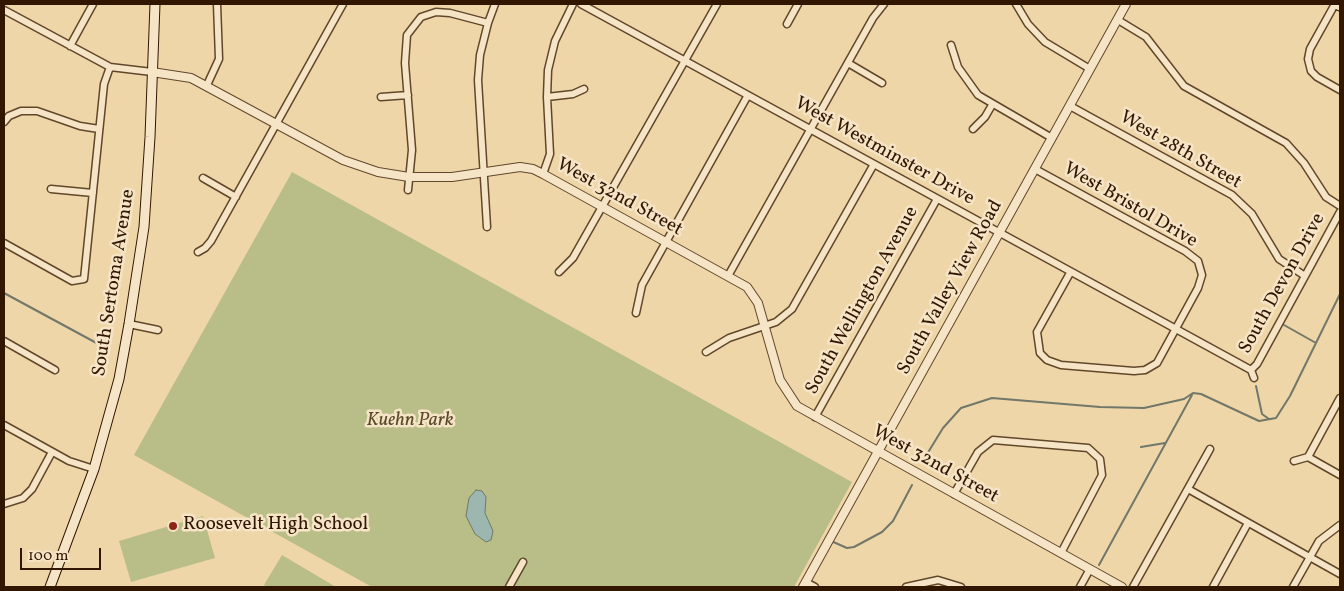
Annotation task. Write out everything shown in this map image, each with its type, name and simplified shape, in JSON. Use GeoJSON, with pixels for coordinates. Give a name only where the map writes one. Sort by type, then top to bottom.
{"type":"FeatureCollection","features":[{"type":"Feature","properties":{"kind":"main road","name":"South Sertoma Avenue"},"geometry":{"type":"LineString","coordinates":[[50,587],[94,469],[118,379],[129,324],[144,227],[150,137],[155,4]]}},
{"type":"Feature","properties":{"kind":"main road"},"geometry":{"type":"LineString","coordinates":[[1336,4],[1340,6]]}},
{"type":"Feature","properties":{"kind":"street"},"geometry":{"type":"LineString","coordinates":[[70,46],[93,4]]}},
{"type":"Feature","properties":{"kind":"street"},"geometry":{"type":"LineString","coordinates":[[207,85],[219,59],[217,4]]}},
{"type":"Feature","properties":{"kind":"street"},"geometry":{"type":"LineString","coordinates":[[198,252],[211,241],[342,4]]}},
{"type":"Feature","properties":{"kind":"street"},"geometry":{"type":"LineString","coordinates":[[487,227],[482,171],[478,80],[480,55],[495,4]]}},
{"type":"Feature","properties":{"kind":"street"},"geometry":{"type":"LineString","coordinates":[[543,174],[550,154],[547,97],[551,54],[558,32],[573,4]]}},
{"type":"Feature","properties":{"kind":"street","name":"West Westminster Drive"},"geometry":{"type":"LineString","coordinates":[[581,4],[686,60],[1070,273],[1251,370]]}},
{"type":"Feature","properties":{"kind":"street"},"geometry":{"type":"LineString","coordinates":[[559,272],[574,258],[717,4]]}},
{"type":"Feature","properties":{"kind":"street"},"geometry":{"type":"LineString","coordinates":[[787,24],[798,4]]}},
{"type":"Feature","properties":{"kind":"street"},"geometry":{"type":"LineString","coordinates":[[728,276],[873,18],[884,4]]}},
{"type":"Feature","properties":{"kind":"street"},"geometry":{"type":"LineString","coordinates":[[1016,4],[1028,24],[1045,42],[1090,69]]}},
{"type":"Feature","properties":{"kind":"street","name":"South Valley View Road"},"geometry":{"type":"LineString","coordinates":[[804,585],[1126,4]]}},
{"type":"Feature","properties":{"kind":"street"},"geometry":{"type":"LineString","coordinates":[[1336,4],[1310,49],[1308,59],[1313,74],[1340,90]]}},
{"type":"Feature","properties":{"kind":"street","name":"West 32nd Street"},"geometry":{"type":"LineString","coordinates":[[4,10],[110,67],[184,76],[207,85],[343,160],[378,172],[410,177],[452,177],[482,171],[520,167],[533,169],[543,174],[747,287],[754,295],[780,380],[787,394],[797,406],[1122,587]]}},
{"type":"Feature","properties":{"kind":"street"},"geometry":{"type":"LineString","coordinates":[[408,190],[412,150],[405,40],[416,22],[426,15],[441,12],[488,23]]}},
{"type":"Feature","properties":{"kind":"street"},"geometry":{"type":"LineString","coordinates":[[1118,20],[1146,38],[1184,86],[1286,143],[1304,163],[1326,197],[1340,206]]}},
{"type":"Feature","properties":{"kind":"street"},"geometry":{"type":"LineString","coordinates":[[951,45],[954,59],[965,79],[978,95],[992,105],[1052,138]]}},
{"type":"Feature","properties":{"kind":"street"},"geometry":{"type":"LineString","coordinates":[[848,63],[882,83]]}},
{"type":"Feature","properties":{"kind":"street"},"geometry":{"type":"LineString","coordinates":[[4,243],[72,281],[82,281],[85,275],[104,84],[110,67]]}},
{"type":"Feature","properties":{"kind":"street"},"geometry":{"type":"LineString","coordinates":[[547,97],[573,94],[584,89]]}},
{"type":"Feature","properties":{"kind":"street"},"geometry":{"type":"LineString","coordinates":[[380,97],[408,95]]}},
{"type":"Feature","properties":{"kind":"street"},"geometry":{"type":"LineString","coordinates":[[636,313],[642,286],[665,241],[748,95]]}},
{"type":"Feature","properties":{"kind":"street"},"geometry":{"type":"LineString","coordinates":[[973,128],[985,117],[992,105]]}},
{"type":"Feature","properties":{"kind":"street","name":"West 28th Street"},"geometry":{"type":"LineString","coordinates":[[1070,106],[1232,195],[1252,214],[1279,259],[1305,276]]}},
{"type":"Feature","properties":{"kind":"street"},"geometry":{"type":"LineString","coordinates":[[4,122],[9,116],[21,111],[37,111],[80,126],[99,129]]}},
{"type":"Feature","properties":{"kind":"street"},"geometry":{"type":"LineString","coordinates":[[706,352],[729,338],[782,318],[796,303],[874,164]]}},
{"type":"Feature","properties":{"kind":"street","name":"West Bristol Drive"},"geometry":{"type":"LineString","coordinates":[[1035,169],[1185,251],[1198,262],[1202,270],[1201,281],[1176,329]]}},
{"type":"Feature","properties":{"kind":"street"},"geometry":{"type":"LineString","coordinates":[[203,178],[236,197]]}},
{"type":"Feature","properties":{"kind":"street"},"geometry":{"type":"LineString","coordinates":[[51,189],[93,193]]}},
{"type":"Feature","properties":{"kind":"street","name":"South Wellington Avenue"},"geometry":{"type":"LineString","coordinates":[[814,417],[937,199]]}},
{"type":"Feature","properties":{"kind":"street","name":"South Devon Drive"},"geometry":{"type":"LineString","coordinates":[[1251,370],[1257,364],[1340,212]]}},
{"type":"Feature","properties":{"kind":"street"},"geometry":{"type":"LineString","coordinates":[[1070,273],[1037,332],[1038,349],[1047,360],[1061,365],[1145,370],[1157,363],[1176,329]]}},
{"type":"Feature","properties":{"kind":"street"},"geometry":{"type":"LineString","coordinates":[[129,324],[158,330]]}},
{"type":"Feature","properties":{"kind":"street"},"geometry":{"type":"LineString","coordinates":[[4,341],[55,370]]}},
{"type":"Feature","properties":{"kind":"street"},"geometry":{"type":"LineString","coordinates":[[1251,370],[1254,378]]}},
{"type":"Feature","properties":{"kind":"street"},"geometry":{"type":"LineString","coordinates":[[1308,457],[1340,398]]}},
{"type":"Feature","properties":{"kind":"street"},"geometry":{"type":"LineString","coordinates":[[4,425],[69,461],[94,469]]}},
{"type":"Feature","properties":{"kind":"street"},"geometry":{"type":"LineString","coordinates":[[954,494],[978,452],[993,440],[1088,448],[1100,459],[1102,475],[1061,552]]}},
{"type":"Feature","properties":{"kind":"street"},"geometry":{"type":"LineString","coordinates":[[1133,587],[1210,448]]}},
{"type":"Feature","properties":{"kind":"street"},"geometry":{"type":"LineString","coordinates":[[4,504],[23,498],[32,489],[52,452]]}},
{"type":"Feature","properties":{"kind":"street"},"geometry":{"type":"LineString","coordinates":[[1294,461],[1308,457],[1340,475]]}},
{"type":"Feature","properties":{"kind":"street"},"geometry":{"type":"LineString","coordinates":[[1188,489],[1340,574]]}},
{"type":"Feature","properties":{"kind":"street"},"geometry":{"type":"LineString","coordinates":[[1213,587],[1248,523]]}},
{"type":"Feature","properties":{"kind":"street"},"geometry":{"type":"LineString","coordinates":[[1293,587],[1319,541],[1340,525]]}},
{"type":"Feature","properties":{"kind":"street"},"geometry":{"type":"LineString","coordinates":[[509,587],[523,562]]}},
{"type":"Feature","properties":{"kind":"street"},"geometry":{"type":"LineString","coordinates":[[1080,587],[1090,569]]}},
{"type":"Feature","properties":{"kind":"street"},"geometry":{"type":"LineString","coordinates":[[906,587],[938,580],[960,587]]}},
{"type":"Feature","properties":{"kind":"street"},"geometry":{"type":"LineString","coordinates":[[804,585],[815,587]]}},
{"type":"Feature","properties":{"kind":"green space","name":"Kuehn Park"},"geometry":{"type":"Polygon","coordinates":[[[292,172],[852,482],[794,587],[372,587],[134,455],[292,172]]]}},
{"type":"Feature","properties":{"kind":"green space"},"geometry":{"type":"Polygon","coordinates":[[[203,516],[215,558],[131,582],[119,541],[203,516]]]}},
{"type":"Feature","properties":{"kind":"green space"},"geometry":{"type":"Polygon","coordinates":[[[282,555],[336,587],[267,587],[264,585],[282,555]]]}},
{"type":"Feature","properties":{"kind":"water"},"geometry":{"type":"Polygon","coordinates":[[[476,490],[482,491],[486,497],[485,513],[493,531],[491,540],[486,542],[475,534],[466,516],[469,498],[476,490]]]}},
{"type":"Feature","properties":{"kind":"waterway"},"geometry":{"type":"LineString","coordinates":[[4,293],[102,346]]}},
{"type":"Feature","properties":{"kind":"waterway"},"geometry":{"type":"LineString","coordinates":[[924,459],[943,428],[961,408],[992,398],[1100,407],[1144,408],[1184,399],[1193,393],[1201,394],[1259,421],[1276,418],[1290,396],[1340,294]]}},
{"type":"Feature","properties":{"kind":"waterway"},"geometry":{"type":"LineString","coordinates":[[1284,325],[1316,343]]}},
{"type":"Feature","properties":{"kind":"waterway"},"geometry":{"type":"LineString","coordinates":[[1256,386],[1262,414],[1269,419]]}},
{"type":"Feature","properties":{"kind":"waterway"},"geometry":{"type":"LineString","coordinates":[[1099,565],[1192,395]]}},
{"type":"Feature","properties":{"kind":"waterway"},"geometry":{"type":"LineString","coordinates":[[1141,447],[1165,443]]}},
{"type":"Feature","properties":{"kind":"waterway"},"geometry":{"type":"LineString","coordinates":[[831,541],[847,548],[854,547],[882,532],[893,521],[912,485]]}},
{"type":"Feature","properties":{"kind":"place","name":"Roosevelt High School"},"geometry":{"type":"Point","coordinates":[173,526]}}]}
